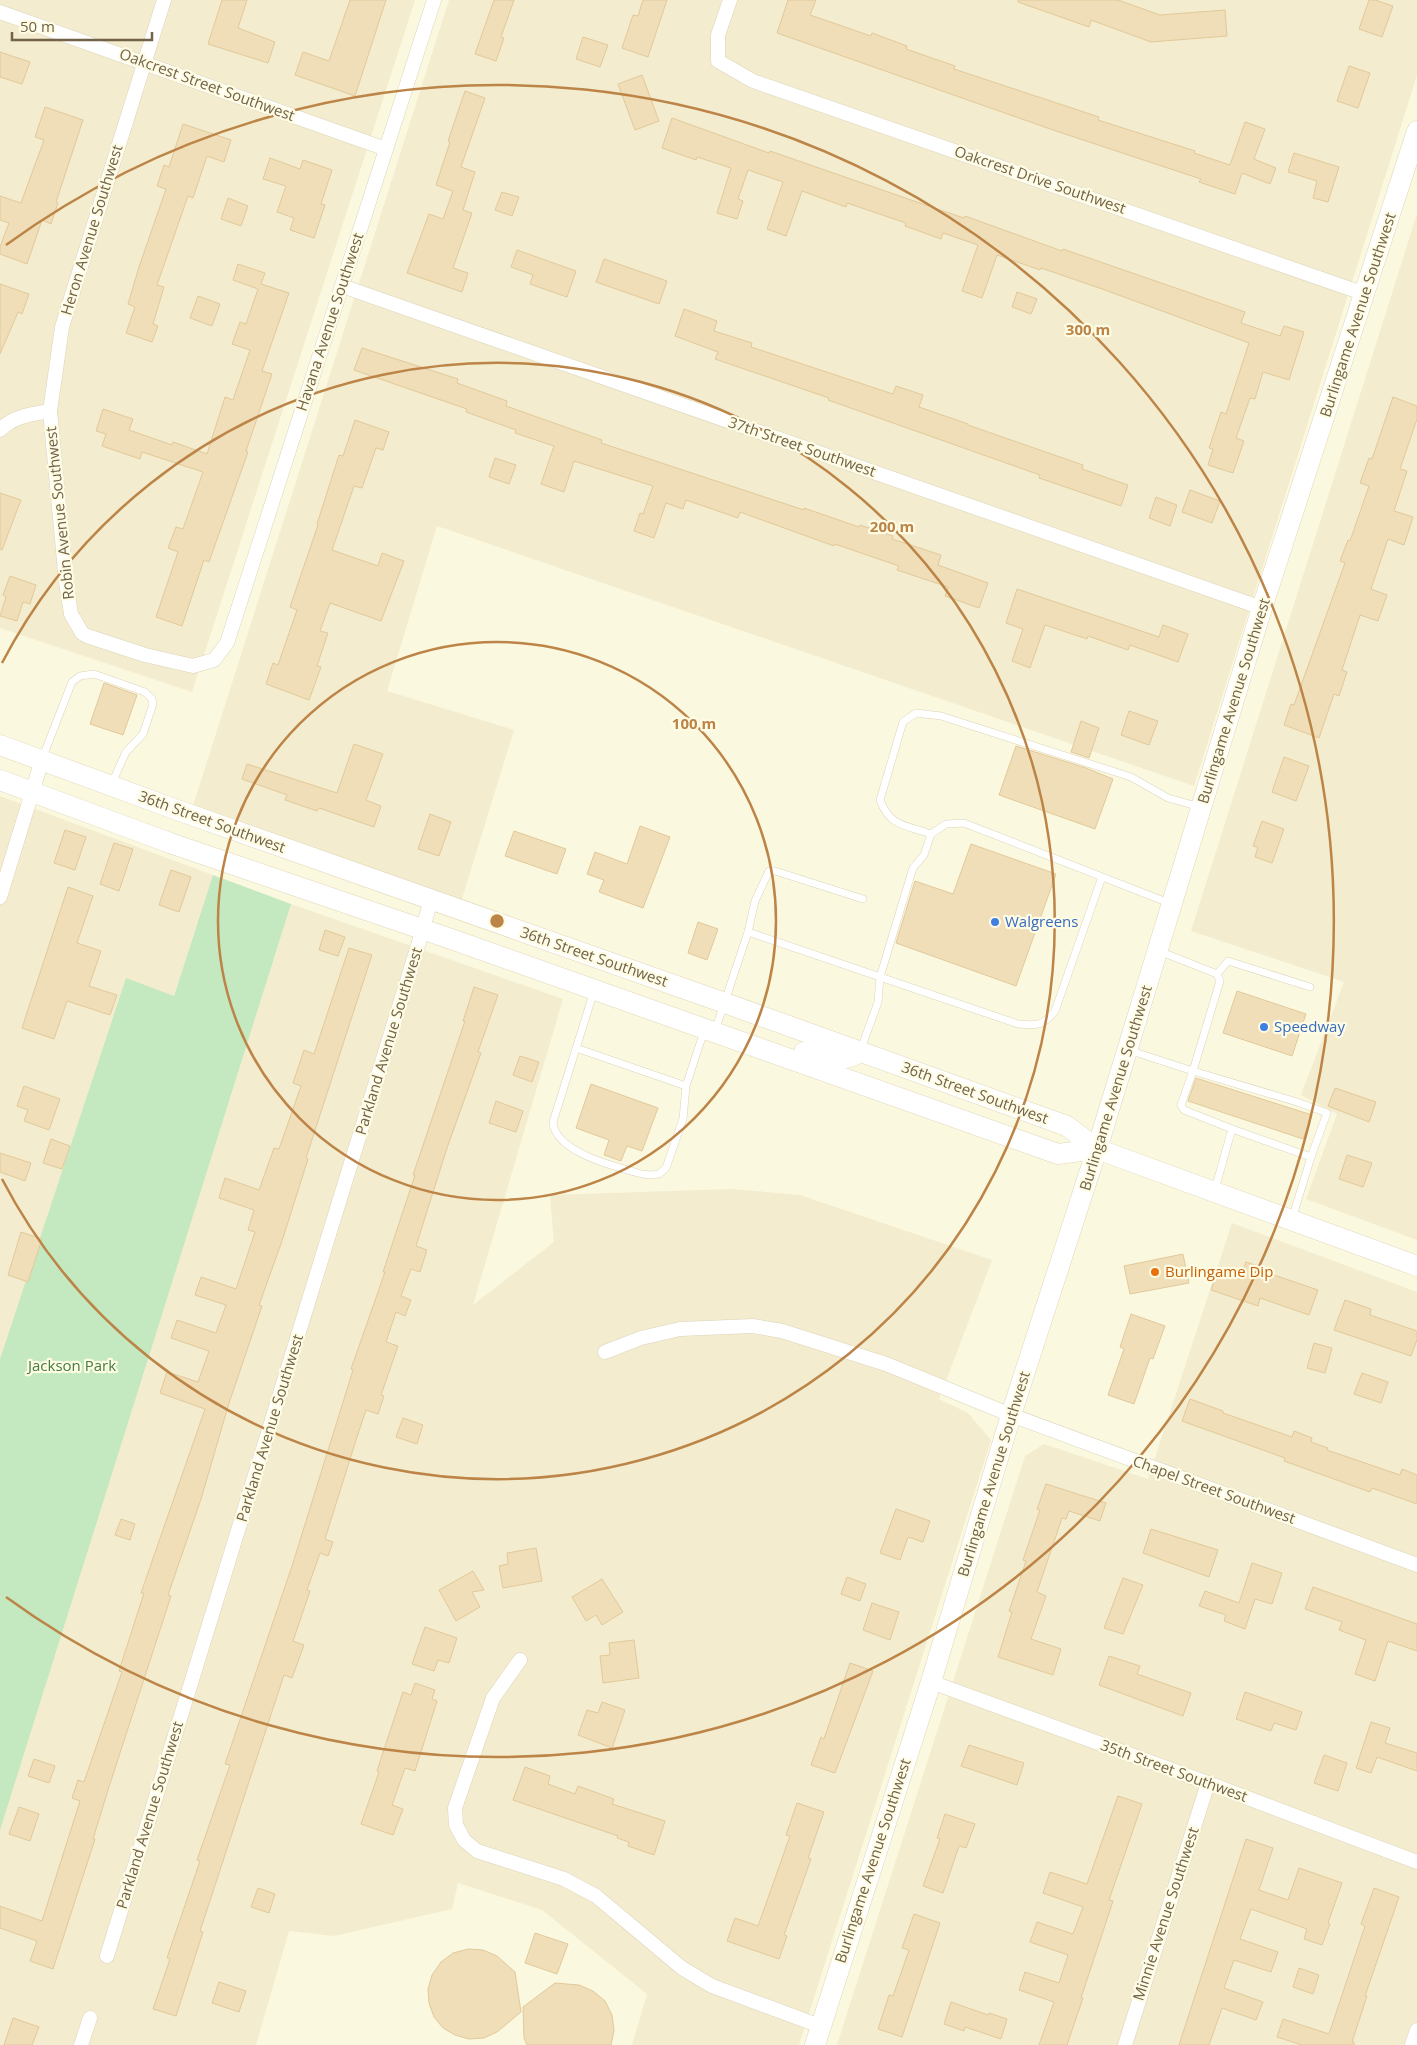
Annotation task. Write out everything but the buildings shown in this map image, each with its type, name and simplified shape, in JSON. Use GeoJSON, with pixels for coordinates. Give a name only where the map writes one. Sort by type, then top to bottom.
{"type":"FeatureCollection","features":[{"type":"Feature","properties":{"kind":"street","name":"Heron Avenue Southwest"},"geometry":{"type":"LineString","coordinates":[[50,411],[62,327],[164,0]]}},
{"type":"Feature","properties":{"kind":"street","name":"Havana Avenue Southwest"},"geometry":{"type":"LineString","coordinates":[[227,643],[434,0]]}},
{"type":"Feature","properties":{"kind":"street","name":"Oakcrest Drive Southwest"},"geometry":{"type":"LineString","coordinates":[[730,0],[718,35],[718,60],[753,80],[1365,294]]}},
{"type":"Feature","properties":{"kind":"street","name":"Oakcrest Street Southwest"},"geometry":{"type":"LineString","coordinates":[[0,12],[386,149]]}},
{"type":"Feature","properties":{"kind":"street","name":"Burlingame Avenue Southwest"},"geometry":{"type":"LineString","coordinates":[[818,2036],[931,1682],[1011,1414],[1097,1149],[1262,608],[1417,131]]}},
{"type":"Feature","properties":{"kind":"street","name":"37th Street Southwest"},"geometry":{"type":"LineString","coordinates":[[342,286],[1262,608]]}},
{"type":"Feature","properties":{"kind":"street"},"geometry":{"type":"LineString","coordinates":[[0,430],[7,422],[30,414],[50,411]]}},
{"type":"Feature","properties":{"kind":"street","name":"Robin Avenue Southwest"},"geometry":{"type":"LineString","coordinates":[[50,411],[70,614],[82,633],[145,655],[193,666],[214,660],[227,643]]}},
{"type":"Feature","properties":{"kind":"street","name":"36th Street Southwest"},"geometry":{"type":"LineString","coordinates":[[0,745],[1067,1126],[1097,1149],[1417,1266]]}},
{"type":"Feature","properties":{"kind":"street"},"geometry":{"type":"LineString","coordinates":[[0,897],[42,760]]}},
{"type":"Feature","properties":{"kind":"street","name":"36th Street Southwest"},"geometry":{"type":"LineString","coordinates":[[0,780],[170,843],[765,1049],[1058,1154],[1097,1149]]}},
{"type":"Feature","properties":{"kind":"street","name":"Parkland Avenue Southwest"},"geometry":{"type":"LineString","coordinates":[[107,1956],[431,900]]}},
{"type":"Feature","properties":{"kind":"street"},"geometry":{"type":"LineString","coordinates":[[765,1049],[802,1052],[826,1058],[842,1059],[851,1058],[860,1052]]}},
{"type":"Feature","properties":{"kind":"street","name":"Chapel Street Southwest"},"geometry":{"type":"LineString","coordinates":[[606,1352],[641,1338],[680,1329],[752,1326],[782,1331],[886,1364],[1011,1414],[1417,1566]]}},
{"type":"Feature","properties":{"kind":"street"},"geometry":{"type":"LineString","coordinates":[[520,1660],[493,1698],[455,1808],[456,1825],[464,1840],[477,1851],[564,1879],[596,1896],[682,1968],[712,1986],[818,2036]]}},
{"type":"Feature","properties":{"kind":"street","name":"35th Street Southwest"},"geometry":{"type":"LineString","coordinates":[[931,1682],[1208,1782],[1417,1862]]}},
{"type":"Feature","properties":{"kind":"street","name":"Minnie Avenue Southwest"},"geometry":{"type":"LineString","coordinates":[[1125,2045],[1208,1782]]}},
{"type":"Feature","properties":{"kind":"street"},"geometry":{"type":"LineString","coordinates":[[80,2045],[90,2018]]}},
{"type":"Feature","properties":{"kind":"street"},"geometry":{"type":"LineString","coordinates":[[1412,2045],[1417,2030]]}},
{"type":"Feature","properties":{"kind":"lane"},"geometry":{"type":"LineString","coordinates":[[42,760],[72,682],[80,676],[94,674],[146,692],[152,699],[153,704],[144,734],[126,752],[111,785]]}},
{"type":"Feature","properties":{"kind":"lane"},"geometry":{"type":"LineString","coordinates":[[931,834],[891,820],[880,800],[903,722],[916,713],[941,716],[1131,777],[1168,798],[1201,807]]}},
{"type":"Feature","properties":{"kind":"lane"},"geometry":{"type":"LineString","coordinates":[[860,1052],[878,1002],[880,977],[913,868],[924,855],[931,834],[946,824],[964,823],[1172,904]]}},
{"type":"Feature","properties":{"kind":"lane"},"geometry":{"type":"LineString","coordinates":[[595,990],[553,1122],[553,1130],[566,1145],[577,1152],[642,1174],[650,1176],[659,1174],[666,1168],[683,1119],[686,1086],[710,1030],[725,1003],[748,932],[755,901],[769,871],[775,871],[863,899]]}},
{"type":"Feature","properties":{"kind":"lane"},"geometry":{"type":"LineString","coordinates":[[748,932],[1018,1024],[1034,1026],[1048,1021],[1055,1011],[1102,877]]}},
{"type":"Feature","properties":{"kind":"lane"},"geometry":{"type":"LineString","coordinates":[[1158,951],[1217,974],[1220,981],[1181,1105],[1184,1110],[1311,1157]]}},
{"type":"Feature","properties":{"kind":"lane"},"geometry":{"type":"LineString","coordinates":[[1217,974],[1228,961],[1310,987]]}},
{"type":"Feature","properties":{"kind":"lane"},"geometry":{"type":"LineString","coordinates":[[576,1048],[686,1086]]}},
{"type":"Feature","properties":{"kind":"lane"},"geometry":{"type":"LineString","coordinates":[[1128,1049],[1327,1113],[1311,1157],[1292,1220]]}},
{"type":"Feature","properties":{"kind":"lane"},"geometry":{"type":"LineString","coordinates":[[1214,1192],[1232,1129]]}},
{"type":"Feature","properties":{"kind":"shaded area"},"geometry":{"type":"Polygon","coordinates":[[[0,0],[415,0],[192,692],[0,628],[0,0]]]}},
{"type":"Feature","properties":{"kind":"shaded area"},"geometry":{"type":"Polygon","coordinates":[[[449,0],[1417,0],[1417,75],[1194,786],[437,526],[387,691],[514,730],[461,902],[192,809],[449,0]]]}},
{"type":"Feature","properties":{"kind":"shaded area"},"geometry":{"type":"Polygon","coordinates":[[[1417,214],[1417,1240],[1306,1199],[1337,1114],[1301,1095],[1344,982],[1191,931],[1417,214]]]}},
{"type":"Feature","properties":{"kind":"shaded area"},"geometry":{"type":"Polygon","coordinates":[[[0,796],[213,875],[174,996],[126,979],[0,1359],[0,796]]]}},
{"type":"Feature","properties":{"kind":"shaded area"},"geometry":{"type":"Polygon","coordinates":[[[291,904],[563,999],[473,1305],[554,1242],[550,1195],[732,1189],[800,1195],[992,1260],[939,1399],[968,1413],[991,1440],[799,2045],[632,2045],[647,1994],[542,1910],[458,1883],[452,1909],[334,1936],[289,1931],[256,2045],[0,2045],[0,1828],[291,904]]]}},
{"type":"Feature","properties":{"kind":"shaded area"},"geometry":{"type":"Polygon","coordinates":[[[1232,1223],[1417,1292],[1417,2045],[837,2045],[1025,1456],[1044,1444],[1148,1479],[1232,1223]]]}},
{"type":"Feature","properties":{"kind":"green space","name":"Jackson Park"},"geometry":{"type":"Polygon","coordinates":[[[213,875],[291,904],[0,1830],[0,1359],[126,978],[174,996],[213,875]]]}},
{"type":"Feature","properties":{"kind":"place","name":"Walgreens"},"geometry":{"type":"Point","coordinates":[995,922]}},
{"type":"Feature","properties":{"kind":"place","name":"Speedway"},"geometry":{"type":"Point","coordinates":[1264,1027]}},
{"type":"Feature","properties":{"kind":"place","name":"Burlingame Dip"},"geometry":{"type":"Point","coordinates":[1155,1272]}}]}
